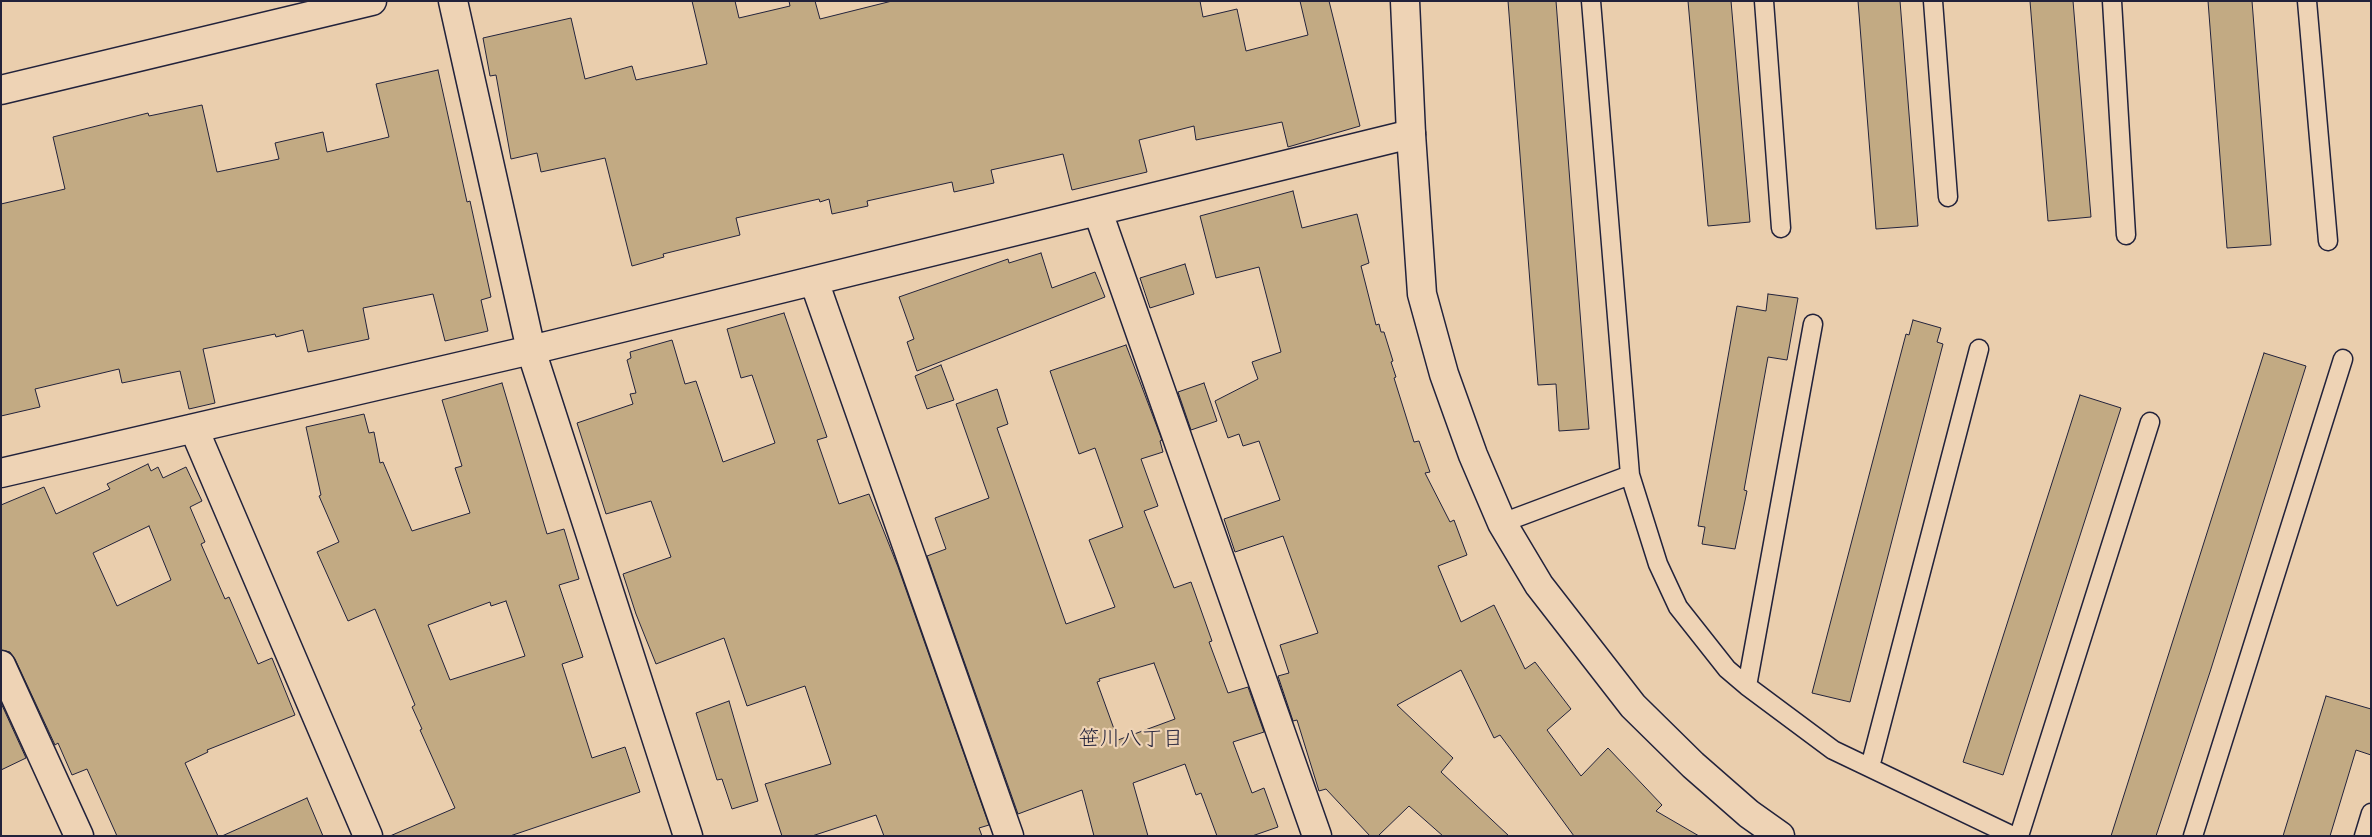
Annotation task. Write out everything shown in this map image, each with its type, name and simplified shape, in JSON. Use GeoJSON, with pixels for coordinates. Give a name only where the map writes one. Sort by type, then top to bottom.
{"type":"FeatureCollection","features":[{"type":"Feature","properties":{"kind":"street"},"geometry":{"type":"LineString","coordinates":[[1,90],[372,1]]}},
{"type":"Feature","properties":{"kind":"street"},"geometry":{"type":"LineString","coordinates":[[453,1],[532,350],[688,836]]}},
{"type":"Feature","properties":{"kind":"street"},"geometry":{"type":"LineString","coordinates":[[1405,1],[1411,134],[1422,294],[1444,374],[1502,523],[1539,585],[1634,706],[1693,765],[1749,814],[1780,836]]}},
{"type":"Feature","properties":{"kind":"street"},"geometry":{"type":"LineString","coordinates":[[1,473],[532,350],[1411,134]]}},
{"type":"Feature","properties":{"kind":"street"},"geometry":{"type":"LineString","coordinates":[[1098,212],[1317,836]]}},
{"type":"Feature","properties":{"kind":"street"},"geometry":{"type":"LineString","coordinates":[[814,280],[1009,836]]}},
{"type":"Feature","properties":{"kind":"street"},"geometry":{"type":"LineString","coordinates":[[194,429],[368,836]]}},
{"type":"Feature","properties":{"kind":"street"},"geometry":{"type":"LineString","coordinates":[[1,665],[79,836]]}},
{"type":"Feature","properties":{"kind":"lane"},"geometry":{"type":"LineString","coordinates":[[1591,1],[1630,475],[1658,564],[1678,607],[1727,669],[1833,750],[2013,836]]}},
{"type":"Feature","properties":{"kind":"lane"},"geometry":{"type":"LineString","coordinates":[[1764,1],[1781,228]]}},
{"type":"Feature","properties":{"kind":"lane"},"geometry":{"type":"LineString","coordinates":[[1933,1],[1948,197]]}},
{"type":"Feature","properties":{"kind":"lane"},"geometry":{"type":"LineString","coordinates":[[2112,1],[2126,234]]}},
{"type":"Feature","properties":{"kind":"lane"},"geometry":{"type":"LineString","coordinates":[[2306,1],[2328,241]]}},
{"type":"Feature","properties":{"kind":"lane"},"geometry":{"type":"LineString","coordinates":[[1747,686],[1813,324]]}},
{"type":"Feature","properties":{"kind":"lane"},"geometry":{"type":"LineString","coordinates":[[1870,767],[1979,349]]}},
{"type":"Feature","properties":{"kind":"lane"},"geometry":{"type":"LineString","coordinates":[[2193,836],[2343,359]]}},
{"type":"Feature","properties":{"kind":"lane"},"geometry":{"type":"LineString","coordinates":[[2019,836],[2150,422]]}},
{"type":"Feature","properties":{"kind":"lane"},"geometry":{"type":"LineString","coordinates":[[1502,523],[1630,475]]}},
{"type":"Feature","properties":{"kind":"lane"},"geometry":{"type":"LineString","coordinates":[[2364,836],[2371,813]]}},
{"type":"Feature","properties":{"kind":"building"},"geometry":{"type":"Polygon","coordinates":[[[692,1],[735,1],[739,18],[790,6],[789,1],[815,1],[820,19],[892,1],[1200,1],[1203,17],[1237,9],[1246,51],[1308,35],[1300,1],[1329,1],[1360,126],[1288,147],[1282,122],[1196,140],[1194,126],[1139,140],[1147,172],[1072,190],[1063,154],[991,170],[994,183],[954,192],[952,182],[867,201],[868,206],[832,214],[829,199],[820,202],[819,199],[736,218],[740,235],[663,254],[664,257],[632,266],[605,158],[541,172],[537,153],[511,159],[496,75],[490,76],[483,38],[571,18],[585,79],[632,66],[636,80],[707,64],[692,1]]]}},
{"type":"Feature","properties":{"kind":"building"},"geometry":{"type":"Polygon","coordinates":[[[1508,1],[1556,1],[1589,429],[1559,431],[1556,384],[1538,385],[1508,1]]]}},
{"type":"Feature","properties":{"kind":"building"},"geometry":{"type":"Polygon","coordinates":[[[1688,1],[1731,1],[1750,222],[1708,226],[1688,1]]]}},
{"type":"Feature","properties":{"kind":"building"},"geometry":{"type":"Polygon","coordinates":[[[1858,1],[1900,1],[1918,226],[1876,229],[1858,1]]]}},
{"type":"Feature","properties":{"kind":"building"},"geometry":{"type":"Polygon","coordinates":[[[2030,1],[2073,1],[2091,217],[2048,221],[2030,1]]]}},
{"type":"Feature","properties":{"kind":"building"},"geometry":{"type":"Polygon","coordinates":[[[2208,1],[2252,1],[2271,245],[2227,248],[2208,1]]]}},
{"type":"Feature","properties":{"kind":"building"},"geometry":{"type":"Polygon","coordinates":[[[438,70],[467,202],[470,201],[491,297],[481,300],[488,331],[445,341],[433,294],[363,308],[369,339],[308,352],[303,330],[276,337],[275,334],[203,349],[215,403],[189,409],[180,371],[122,383],[119,369],[35,389],[40,407],[1,416],[1,204],[65,189],[53,137],[148,113],[149,116],[202,105],[217,172],[279,159],[275,143],[323,132],[327,152],[389,137],[376,84],[438,70]]]}},
{"type":"Feature","properties":{"kind":"building"},"geometry":{"type":"Polygon","coordinates":[[[1293,191],[1302,228],[1357,214],[1369,263],[1361,266],[1376,325],[1379,324],[1381,332],[1384,332],[1393,361],[1391,362],[1396,377],[1394,378],[1414,442],[1419,441],[1430,472],[1425,473],[1450,522],[1454,520],[1467,555],[1438,566],[1461,622],[1494,605],[1525,669],[1535,662],[1571,709],[1547,730],[1581,776],[1608,748],[1662,805],[1656,811],[1699,836],[1574,836],[1500,735],[1494,738],[1461,670],[1397,705],[1453,758],[1441,772],[1509,836],[1443,836],[1409,806],[1378,836],[1370,836],[1326,789],[1319,791],[1297,720],[1293,721],[1278,676],[1289,673],[1280,645],[1318,633],[1283,536],[1235,552],[1224,519],[1280,500],[1259,441],[1243,446],[1239,434],[1228,438],[1215,401],[1258,379],[1252,362],[1281,352],[1259,267],[1216,278],[1200,216],[1293,191]]]}},
{"type":"Feature","properties":{"kind":"building"},"geometry":{"type":"Polygon","coordinates":[[[1041,253],[1052,288],[1095,272],[1105,297],[917,371],[907,342],[914,339],[899,297],[1008,259],[1009,263],[1041,253]]]}},
{"type":"Feature","properties":{"kind":"building"},"geometry":{"type":"Polygon","coordinates":[[[1185,264],[1194,294],[1150,308],[1140,278],[1185,264]]]}},
{"type":"Feature","properties":{"kind":"building"},"geometry":{"type":"Polygon","coordinates":[[[1768,294],[1798,298],[1787,360],[1768,357],[1744,490],[1747,491],[1735,549],[1702,544],[1705,527],[1698,526],[1737,306],[1766,311],[1768,294]]]}},
{"type":"Feature","properties":{"kind":"building"},"geometry":{"type":"Polygon","coordinates":[[[784,313],[827,437],[817,440],[839,504],[869,494],[898,567],[989,825],[979,828],[982,836],[884,836],[876,815],[812,836],[782,836],[765,784],[831,764],[805,686],[747,706],[724,638],[656,664],[636,614],[623,574],[671,557],[651,501],[606,514],[577,423],[633,404],[630,394],[636,393],[627,360],[631,358],[630,352],[672,340],[685,384],[696,381],[723,462],[775,443],[752,375],[741,378],[727,329],[784,313]]]}},
{"type":"Feature","properties":{"kind":"building"},"geometry":{"type":"Polygon","coordinates":[[[1913,320],[1941,328],[1937,342],[1943,344],[1850,702],[1812,693],[1906,334],[1909,335],[1913,320]]]}},
{"type":"Feature","properties":{"kind":"building"},"geometry":{"type":"Polygon","coordinates":[[[1126,345],[1162,440],[1160,441],[1163,452],[1141,459],[1158,506],[1144,511],[1174,588],[1191,582],[1212,641],[1209,642],[1228,693],[1248,687],[1264,732],[1233,742],[1252,793],[1264,788],[1278,827],[1252,836],[1217,836],[1201,793],[1196,795],[1185,764],[1133,783],[1148,836],[1094,836],[1082,790],[1018,814],[927,556],[946,549],[935,518],[989,498],[956,404],[997,389],[1008,424],[997,428],[1066,624],[1115,607],[1089,540],[1123,527],[1095,448],[1079,454],[1050,371],[1126,345]],[[1154,663],[1099,679],[1100,681],[1097,682],[1118,740],[1175,719],[1154,663]]]}},
{"type":"Feature","properties":{"kind":"building"},"geometry":{"type":"Polygon","coordinates":[[[2264,353],[2306,366],[2210,672],[2156,836],[2111,836],[2264,353]]]}},
{"type":"Feature","properties":{"kind":"building"},"geometry":{"type":"Polygon","coordinates":[[[941,365],[954,400],[927,409],[915,376],[941,365]]]}},
{"type":"Feature","properties":{"kind":"building"},"geometry":{"type":"Polygon","coordinates":[[[502,383],[547,534],[564,529],[579,579],[559,585],[583,657],[562,664],[592,758],[625,747],[640,792],[510,836],[390,836],[455,808],[420,730],[422,729],[412,707],[415,705],[375,609],[348,621],[317,552],[339,542],[319,496],[321,495],[306,427],[364,414],[369,433],[374,432],[380,463],[383,462],[412,531],[470,513],[455,468],[462,466],[442,400],[502,383]],[[506,601],[491,606],[490,602],[428,625],[450,680],[525,656],[506,601]]]}},
{"type":"Feature","properties":{"kind":"building"},"geometry":{"type":"Polygon","coordinates":[[[1204,383],[1217,421],[1191,430],[1178,392],[1204,383]]]}},
{"type":"Feature","properties":{"kind":"building"},"geometry":{"type":"Polygon","coordinates":[[[2080,395],[2121,408],[2003,775],[1963,762],[2080,395]]]}},
{"type":"Feature","properties":{"kind":"building"},"geometry":{"type":"Polygon","coordinates":[[[148,464],[151,471],[158,467],[163,478],[186,467],[202,501],[190,507],[205,542],[201,544],[225,599],[229,597],[258,664],[272,658],[295,715],[207,750],[208,752],[185,763],[218,836],[117,836],[87,769],[72,775],[58,743],[55,745],[15,659],[10,652],[1,650],[1,505],[44,487],[56,514],[110,489],[107,484],[148,464]],[[149,526],[93,553],[117,606],[171,580],[149,526]]]}},
{"type":"Feature","properties":{"kind":"building"},"geometry":{"type":"Polygon","coordinates":[[[2326,696],[2371,709],[2371,755],[2356,750],[2330,836],[2283,836],[2326,696]]]}},
{"type":"Feature","properties":{"kind":"building"},"geometry":{"type":"Polygon","coordinates":[[[729,701],[758,801],[732,809],[722,779],[717,780],[696,713],[729,701]]]}},
{"type":"Feature","properties":{"kind":"building"},"geometry":{"type":"Polygon","coordinates":[[[1,703],[26,758],[1,770],[1,703]]]}},
{"type":"Feature","properties":{"kind":"building"},"geometry":{"type":"Polygon","coordinates":[[[307,798],[323,836],[222,836],[307,798]]]}},
{"type":"Feature","properties":{"kind":"district","name":"笹川八丁目"},"geometry":{"type":"Point","coordinates":[1131,741]}}]}
